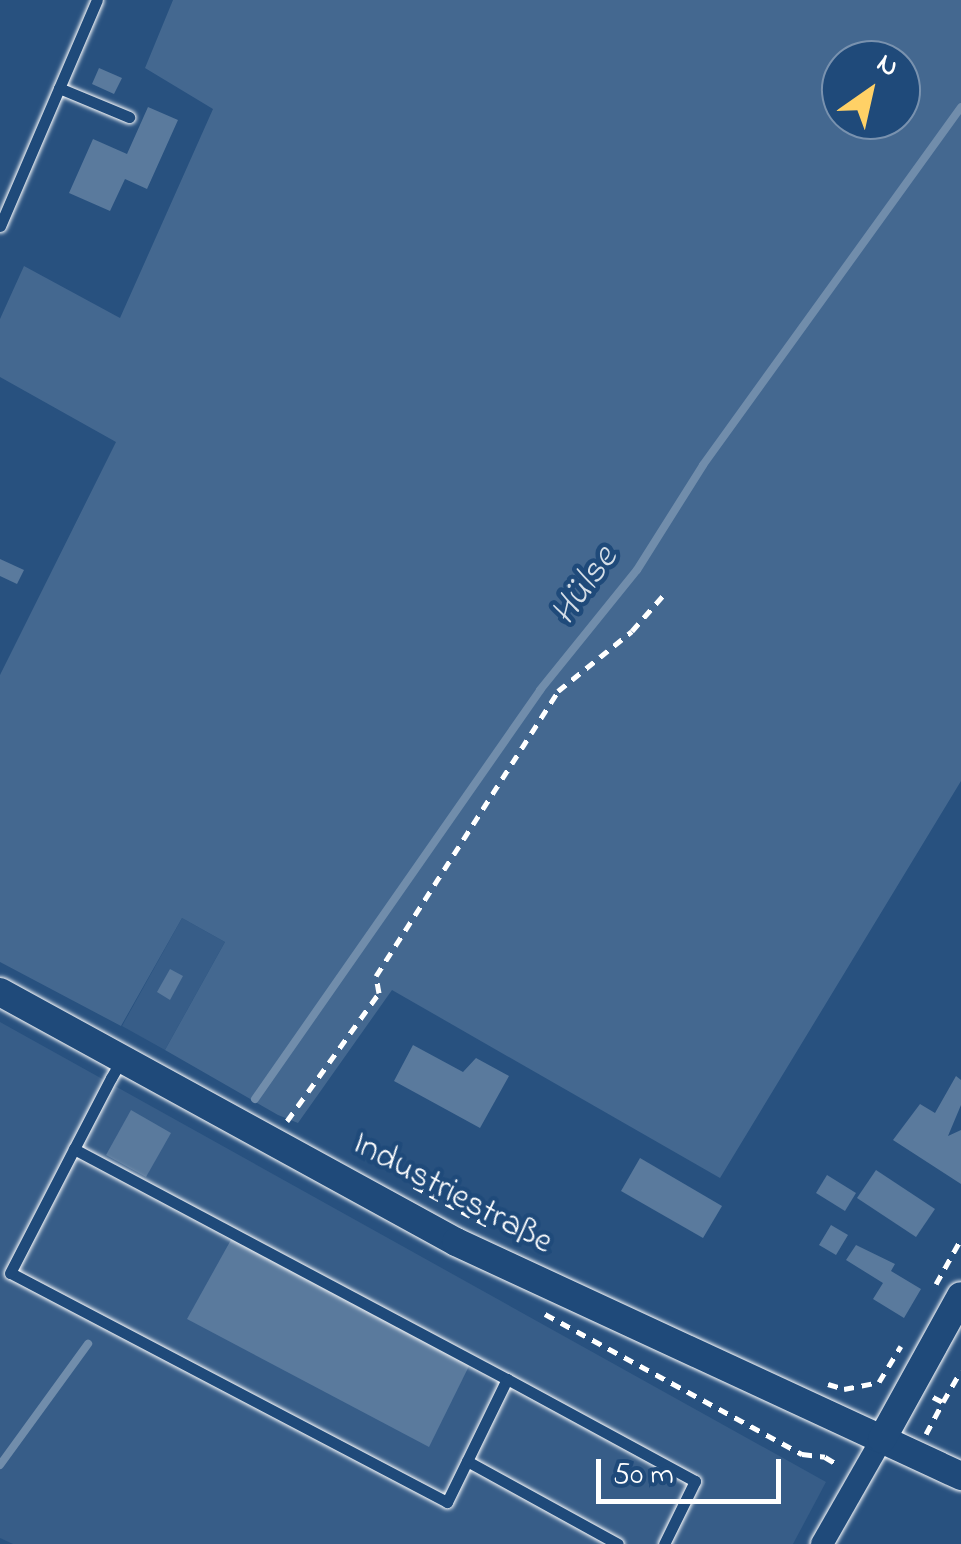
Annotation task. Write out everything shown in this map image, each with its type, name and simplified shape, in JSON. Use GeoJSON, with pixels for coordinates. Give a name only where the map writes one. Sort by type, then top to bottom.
{"type":"FeatureCollection","features":[{"type":"Feature","properties":{"kind":"street","name":"Industriestraße"},"geometry":{"type":"LineString","coordinates":[[0,992],[456,1242],[961,1476]]}},
{"type":"Feature","properties":{"kind":"street"},"geometry":{"type":"LineString","coordinates":[[822,1544],[961,1296]]}},
{"type":"Feature","properties":{"kind":"lane"},"geometry":{"type":"LineString","coordinates":[[0,226],[97,0]]}},
{"type":"Feature","properties":{"kind":"lane"},"geometry":{"type":"LineString","coordinates":[[59,88],[129,117]]}},
{"type":"Feature","properties":{"kind":"lane"},"geometry":{"type":"LineString","coordinates":[[123,1058],[10,1273],[447,1502],[507,1380]]}},
{"type":"Feature","properties":{"kind":"lane"},"geometry":{"type":"LineString","coordinates":[[74,1149],[695,1480],[664,1544]]}},
{"type":"Feature","properties":{"kind":"lane"},"geometry":{"type":"LineString","coordinates":[[467,1461],[618,1544]]}},
{"type":"Feature","properties":{"kind":"path"},"geometry":{"type":"LineString","coordinates":[[282,1128],[380,993],[376,976],[558,691],[632,631],[667,592]]}},
{"type":"Feature","properties":{"kind":"path"},"geometry":{"type":"LineString","coordinates":[[402,1180],[504,1234]]}},
{"type":"Feature","properties":{"kind":"path"},"geometry":{"type":"LineString","coordinates":[[933,1288],[961,1239]]}},
{"type":"Feature","properties":{"kind":"path"},"geometry":{"type":"LineString","coordinates":[[818,1382],[844,1388],[868,1387],[879,1382],[906,1337]]}},
{"type":"Feature","properties":{"kind":"path"},"geometry":{"type":"LineString","coordinates":[[915,1454],[944,1402]]}},
{"type":"Feature","properties":{"kind":"shaded area"},"geometry":{"type":"Polygon","coordinates":[[[173,0],[961,0],[961,781],[720,1178],[392,990],[298,1123],[278,1115],[165,1050],[225,942],[182,918],[121,1026],[0,962],[0,675],[116,442],[0,377],[0,319],[24,266],[120,318],[213,109],[145,68],[173,0]]]}},
{"type":"Feature","properties":{"kind":"shaded area"},"geometry":{"type":"Polygon","coordinates":[[[182,918],[225,942],[165,1050],[122,1026],[182,918]]]}},
{"type":"Feature","properties":{"kind":"shaded area"},"geometry":{"type":"Polygon","coordinates":[[[0,1022],[826,1482],[793,1544],[13,1544],[0,1538],[0,1022]]]}},
{"type":"Feature","properties":{"kind":"building"},"geometry":{"type":"Polygon","coordinates":[[[99,68],[122,78],[114,94],[92,84],[99,68]]]}},
{"type":"Feature","properties":{"kind":"building"},"geometry":{"type":"Polygon","coordinates":[[[148,107],[178,120],[147,189],[125,179],[110,211],[69,193],[93,139],[127,154],[148,107]]]}},
{"type":"Feature","properties":{"kind":"building"},"geometry":{"type":"Polygon","coordinates":[[[0,559],[24,570],[17,584],[0,576],[0,559]]]}},
{"type":"Feature","properties":{"kind":"building"},"geometry":{"type":"Polygon","coordinates":[[[170,969],[183,976],[170,1000],[157,992],[170,969]]]}},
{"type":"Feature","properties":{"kind":"building"},"geometry":{"type":"Polygon","coordinates":[[[413,1045],[463,1072],[476,1058],[509,1076],[480,1128],[394,1081],[413,1045]]]}},
{"type":"Feature","properties":{"kind":"building"},"geometry":{"type":"Polygon","coordinates":[[[956,1076],[961,1080],[961,1105],[948,1136],[961,1130],[961,1184],[893,1140],[920,1104],[935,1113],[956,1076]]]}},
{"type":"Feature","properties":{"kind":"building"},"geometry":{"type":"Polygon","coordinates":[[[131,1110],[171,1133],[146,1177],[106,1155],[131,1110]]]}},
{"type":"Feature","properties":{"kind":"building"},"geometry":{"type":"Polygon","coordinates":[[[640,1158],[722,1206],[703,1238],[621,1191],[640,1158]]]}},
{"type":"Feature","properties":{"kind":"building"},"geometry":{"type":"Polygon","coordinates":[[[876,1170],[935,1209],[916,1237],[857,1198],[876,1170]]]}},
{"type":"Feature","properties":{"kind":"building"},"geometry":{"type":"Polygon","coordinates":[[[827,1175],[856,1193],[845,1211],[816,1193],[827,1175]]]}},
{"type":"Feature","properties":{"kind":"building"},"geometry":{"type":"Polygon","coordinates":[[[831,1225],[848,1235],[836,1255],[819,1245],[831,1225]]]}},
{"type":"Feature","properties":{"kind":"building"},"geometry":{"type":"Polygon","coordinates":[[[232,1238],[470,1364],[429,1447],[187,1319],[232,1238]]]}},
{"type":"Feature","properties":{"kind":"building"},"geometry":{"type":"Polygon","coordinates":[[[856,1245],[895,1264],[891,1271],[921,1289],[904,1318],[873,1299],[883,1283],[846,1260],[856,1245]]]}},
{"type":"Feature","properties":{"kind":"waterway","name":"Hülse"},"geometry":{"type":"LineString","coordinates":[[255,1099],[540,690],[637,570],[703,465],[961,107]]}},
{"type":"Feature","properties":{"kind":"waterway","name":"Hülse"},"geometry":{"type":"LineString","coordinates":[[0,1465],[88,1344]]}}]}
